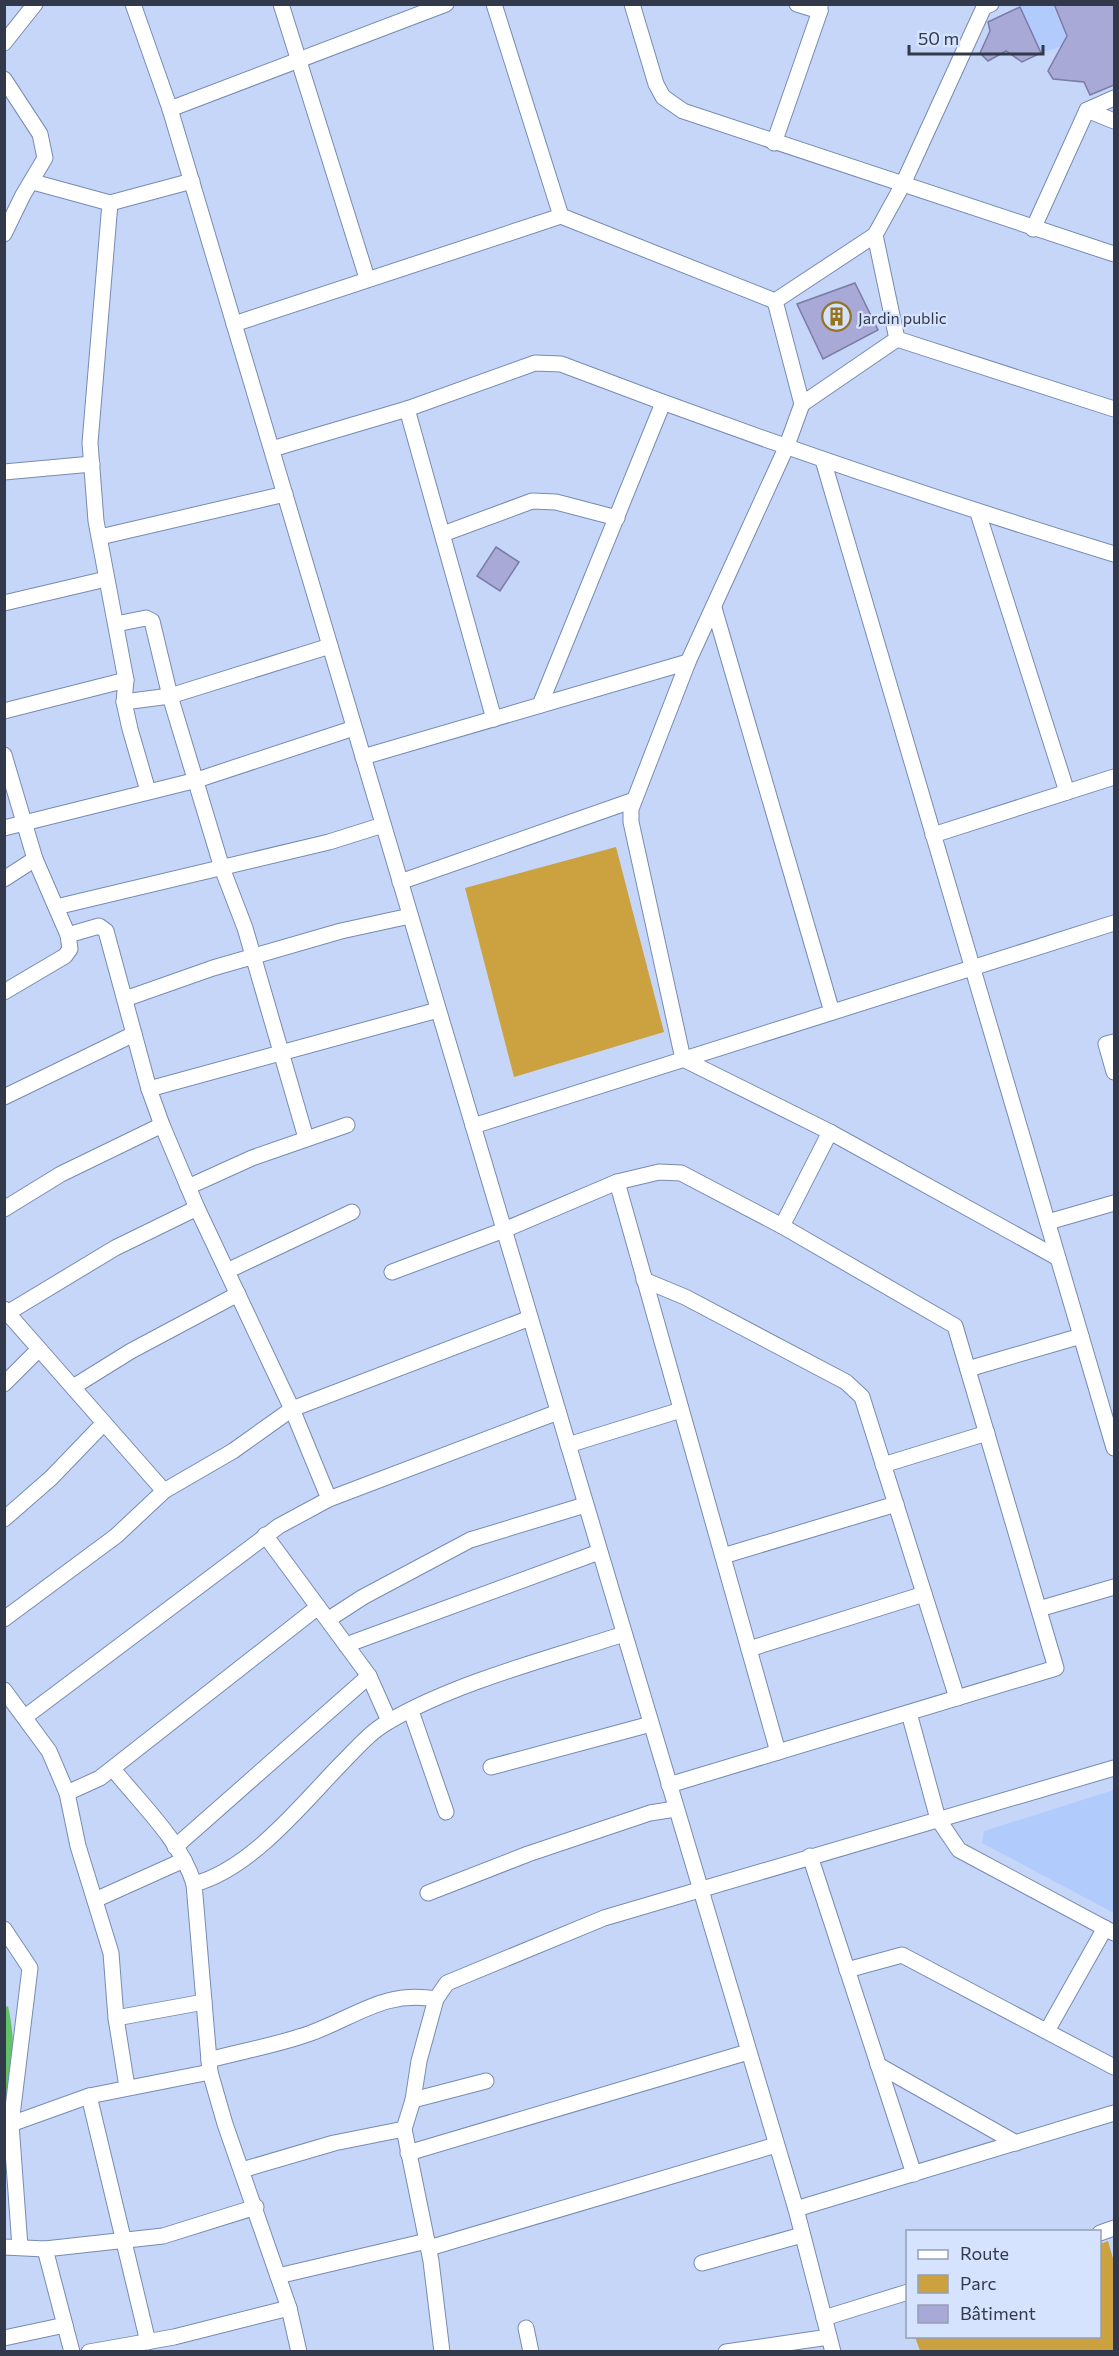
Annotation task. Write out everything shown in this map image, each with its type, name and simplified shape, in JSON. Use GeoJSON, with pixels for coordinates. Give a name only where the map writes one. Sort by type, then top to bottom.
{"type":"FeatureCollection","features":[{"type":"Feature","properties":{"kind":"street"},"geometry":{"type":"LineString","coordinates":[[4,43],[35,4]]}},
{"type":"Feature","properties":{"kind":"street"},"geometry":{"type":"LineString","coordinates":[[133,4],[170,109],[272,449],[675,1809],[796,2209],[831,2344],[726,2352]]}},
{"type":"Feature","properties":{"kind":"street"},"geometry":{"type":"LineString","coordinates":[[281,4],[367,278]]}},
{"type":"Feature","properties":{"kind":"street"},"geometry":{"type":"LineString","coordinates":[[170,109],[447,4]]}},
{"type":"Feature","properties":{"kind":"street"},"geometry":{"type":"LineString","coordinates":[[494,4],[561,216]]}},
{"type":"Feature","properties":{"kind":"street"},"geometry":{"type":"LineString","coordinates":[[632,4],[663,97],[683,111],[1033,230],[1114,254]]}},
{"type":"Feature","properties":{"kind":"street"},"geometry":{"type":"LineString","coordinates":[[774,143],[820,8],[796,4]]}},
{"type":"Feature","properties":{"kind":"street"},"geometry":{"type":"LineString","coordinates":[[775,301],[875,235],[902,186],[986,5]]}},
{"type":"Feature","properties":{"kind":"street"},"geometry":{"type":"LineString","coordinates":[[4,79],[40,134],[45,158],[4,234]]}},
{"type":"Feature","properties":{"kind":"street"},"geometry":{"type":"LineString","coordinates":[[1033,230],[1087,110],[1114,98]]}},
{"type":"Feature","properties":{"kind":"street"},"geometry":{"type":"LineString","coordinates":[[1087,110],[1114,121]]}},
{"type":"Feature","properties":{"kind":"street"},"geometry":{"type":"LineString","coordinates":[[33,182],[110,203],[192,181]]}},
{"type":"Feature","properties":{"kind":"street"},"geometry":{"type":"LineString","coordinates":[[110,203],[90,443],[96,520],[126,680],[124,702],[148,791]]}},
{"type":"Feature","properties":{"kind":"street"},"geometry":{"type":"LineString","coordinates":[[234,324],[367,278],[561,216],[775,301]]}},
{"type":"Feature","properties":{"kind":"street"},"geometry":{"type":"LineString","coordinates":[[875,235],[897,339]]}},
{"type":"Feature","properties":{"kind":"street"},"geometry":{"type":"LineString","coordinates":[[683,1059],[631,822],[634,800],[688,662],[786,448],[802,404],[775,301]]}},
{"type":"Feature","properties":{"kind":"street"},"geometry":{"type":"LineString","coordinates":[[802,404],[897,339]]}},
{"type":"Feature","properties":{"kind":"street"},"geometry":{"type":"LineString","coordinates":[[897,339],[1114,410]]}},
{"type":"Feature","properties":{"kind":"street"},"geometry":{"type":"LineString","coordinates":[[272,449],[407,409],[536,363],[561,364],[786,448],[978,513],[1114,554]]}},
{"type":"Feature","properties":{"kind":"street"},"geometry":{"type":"LineString","coordinates":[[540,705],[663,404]]}},
{"type":"Feature","properties":{"kind":"street"},"geometry":{"type":"LineString","coordinates":[[407,409],[494,719]]}},
{"type":"Feature","properties":{"kind":"street"},"geometry":{"type":"LineString","coordinates":[[823,460],[1114,1448]]}},
{"type":"Feature","properties":{"kind":"street"},"geometry":{"type":"LineString","coordinates":[[4,472],[92,464]]}},
{"type":"Feature","properties":{"kind":"street"},"geometry":{"type":"LineString","coordinates":[[100,537],[285,494]]}},
{"type":"Feature","properties":{"kind":"street"},"geometry":{"type":"LineString","coordinates":[[443,534],[532,501],[556,502],[617,518]]}},
{"type":"Feature","properties":{"kind":"street"},"geometry":{"type":"LineString","coordinates":[[978,513],[1068,792]]}},
{"type":"Feature","properties":{"kind":"street"},"geometry":{"type":"LineString","coordinates":[[4,603],[106,579]]}},
{"type":"Feature","properties":{"kind":"street"},"geometry":{"type":"LineString","coordinates":[[714,608],[832,1012]]}},
{"type":"Feature","properties":{"kind":"street"},"geometry":{"type":"LineString","coordinates":[[116,624],[146,618],[152,621],[170,696],[222,868],[238,907],[279,1053],[306,1138]]}},
{"type":"Feature","properties":{"kind":"street"},"geometry":{"type":"LineString","coordinates":[[124,702],[170,696],[330,646]]}},
{"type":"Feature","properties":{"kind":"street"},"geometry":{"type":"LineString","coordinates":[[363,757],[688,662]]}},
{"type":"Feature","properties":{"kind":"street"},"geometry":{"type":"LineString","coordinates":[[4,711],[126,680]]}},
{"type":"Feature","properties":{"kind":"street"},"geometry":{"type":"LineString","coordinates":[[4,828],[24,821],[197,780],[354,728]]}},
{"type":"Feature","properties":{"kind":"street"},"geometry":{"type":"LineString","coordinates":[[4,755],[35,859],[68,935],[68,953],[4,992]]}},
{"type":"Feature","properties":{"kind":"street"},"geometry":{"type":"LineString","coordinates":[[933,835],[1114,777]]}},
{"type":"Feature","properties":{"kind":"street"},"geometry":{"type":"LineString","coordinates":[[400,882],[634,800]]}},
{"type":"Feature","properties":{"kind":"street"},"geometry":{"type":"LineString","coordinates":[[56,907],[329,842],[383,825]]}},
{"type":"Feature","properties":{"kind":"street"},"geometry":{"type":"LineString","coordinates":[[4,879],[35,859]]}},
{"type":"Feature","properties":{"kind":"street"},"geometry":{"type":"LineString","coordinates":[[125,999],[187,975],[341,932],[410,916]]}},
{"type":"Feature","properties":{"kind":"street"},"geometry":{"type":"LineString","coordinates":[[473,1125],[1114,922]]}},
{"type":"Feature","properties":{"kind":"street"},"geometry":{"type":"LineString","coordinates":[[68,935],[99,926],[105,929],[149,1089],[162,1125],[197,1208],[292,1408],[329,1499]]}},
{"type":"Feature","properties":{"kind":"street"},"geometry":{"type":"LineString","coordinates":[[149,1089],[438,1010]]}},
{"type":"Feature","properties":{"kind":"street"},"geometry":{"type":"LineString","coordinates":[[4,1097],[134,1034]]}},
{"type":"Feature","properties":{"kind":"street"},"geometry":{"type":"LineString","coordinates":[[1114,1041],[1106,1044],[1114,1072]]}},
{"type":"Feature","properties":{"kind":"street"},"geometry":{"type":"LineString","coordinates":[[683,1059],[830,1132],[1058,1258]]}},
{"type":"Feature","properties":{"kind":"street"},"geometry":{"type":"LineString","coordinates":[[4,1209],[61,1174],[162,1125]]}},
{"type":"Feature","properties":{"kind":"street"},"geometry":{"type":"LineString","coordinates":[[188,1187],[252,1158],[347,1125]]}},
{"type":"Feature","properties":{"kind":"street"},"geometry":{"type":"LineString","coordinates":[[782,1226],[830,1132]]}},
{"type":"Feature","properties":{"kind":"street"},"geometry":{"type":"LineString","coordinates":[[392,1272],[504,1230],[617,1182],[659,1172],[681,1173],[782,1226],[955,1326],[1056,1668],[669,1785]]}},
{"type":"Feature","properties":{"kind":"street"},"geometry":{"type":"LineString","coordinates":[[617,1182],[778,1752]]}},
{"type":"Feature","properties":{"kind":"street"},"geometry":{"type":"LineString","coordinates":[[1048,1222],[1114,1203]]}},
{"type":"Feature","properties":{"kind":"street"},"geometry":{"type":"LineString","coordinates":[[165,1491],[6,1312],[115,1248],[197,1208]]}},
{"type":"Feature","properties":{"kind":"street"},"geometry":{"type":"LineString","coordinates":[[227,1271],[352,1212]]}},
{"type":"Feature","properties":{"kind":"street"},"geometry":{"type":"LineString","coordinates":[[645,1280],[685,1297],[846,1382],[862,1396],[957,1698]]}},
{"type":"Feature","properties":{"kind":"street"},"geometry":{"type":"LineString","coordinates":[[72,1387],[131,1351],[238,1294]]}},
{"type":"Feature","properties":{"kind":"street"},"geometry":{"type":"LineString","coordinates":[[4,1619],[116,1536],[165,1491],[233,1451],[292,1408],[530,1318]]}},
{"type":"Feature","properties":{"kind":"street"},"geometry":{"type":"LineString","coordinates":[[968,1369],[1081,1336]]}},
{"type":"Feature","properties":{"kind":"street"},"geometry":{"type":"LineString","coordinates":[[4,1384],[39,1349]]}},
{"type":"Feature","properties":{"kind":"street"},"geometry":{"type":"LineString","coordinates":[[568,1445],[681,1410]]}},
{"type":"Feature","properties":{"kind":"street"},"geometry":{"type":"LineString","coordinates":[[25,1717],[265,1535],[329,1499],[558,1412]]}},
{"type":"Feature","properties":{"kind":"street"},"geometry":{"type":"LineString","coordinates":[[4,1519],[51,1478],[104,1423]]}},
{"type":"Feature","properties":{"kind":"street"},"geometry":{"type":"LineString","coordinates":[[883,1465],[987,1433]]}},
{"type":"Feature","properties":{"kind":"street"},"geometry":{"type":"LineString","coordinates":[[723,1556],[896,1504]]}},
{"type":"Feature","properties":{"kind":"street"},"geometry":{"type":"LineString","coordinates":[[329,1619],[363,1597],[470,1540],[585,1505]]}},
{"type":"Feature","properties":{"kind":"street"},"geometry":{"type":"LineString","coordinates":[[265,1535],[369,1676],[389,1721]]}},
{"type":"Feature","properties":{"kind":"street"},"geometry":{"type":"LineString","coordinates":[[346,1645],[599,1552]]}},
{"type":"Feature","properties":{"kind":"street"},"geometry":{"type":"LineString","coordinates":[[1039,1609],[1114,1587]]}},
{"type":"Feature","properties":{"kind":"street"},"geometry":{"type":"LineString","coordinates":[[749,1649],[924,1594]]}},
{"type":"Feature","properties":{"kind":"street"},"geometry":{"type":"LineString","coordinates":[[67,1793],[91,1784],[113,1768],[318,1607]]}},
{"type":"Feature","properties":{"kind":"street"},"geometry":{"type":"LineString","coordinates":[[194,1884],[207,1881],[234,1866],[275,1833],[361,1743],[389,1721],[494,1677],[624,1634]]}},
{"type":"Feature","properties":{"kind":"street"},"geometry":{"type":"LineString","coordinates":[[95,1900],[180,1853],[369,1676]]}},
{"type":"Feature","properties":{"kind":"street"},"geometry":{"type":"LineString","coordinates":[[4,1690],[56,1762],[67,1793],[78,1846],[111,1953],[116,2018],[127,2087]]}},
{"type":"Feature","properties":{"kind":"street"},"geometry":{"type":"LineString","coordinates":[[411,1711],[446,1812]]}},
{"type":"Feature","properties":{"kind":"street"},"geometry":{"type":"LineString","coordinates":[[909,1713],[938,1819],[959,1850],[1110,1931],[1047,2031]]}},
{"type":"Feature","properties":{"kind":"street"},"geometry":{"type":"LineString","coordinates":[[491,1767],[651,1725]]}},
{"type":"Feature","properties":{"kind":"street"},"geometry":{"type":"LineString","coordinates":[[113,1768],[180,1853],[194,1884],[210,2066],[242,2170],[289,2308],[298,2352]]}},
{"type":"Feature","properties":{"kind":"street"},"geometry":{"type":"LineString","coordinates":[[442,2352],[428,2244],[404,2129],[413,2100],[419,2061],[436,1999],[447,1983],[604,1918],[699,1888],[1114,1768]]}},
{"type":"Feature","properties":{"kind":"street"},"geometry":{"type":"LineString","coordinates":[[428,1893],[528,1854],[650,1813],[675,1809]]}},
{"type":"Feature","properties":{"kind":"street"},"geometry":{"type":"LineString","coordinates":[[810,1856],[914,2174]]}},
{"type":"Feature","properties":{"kind":"street"},"geometry":{"type":"LineString","coordinates":[[4,1929],[30,1968],[11,2124],[12,2247],[45,2249],[163,2236],[256,2207]]}},
{"type":"Feature","properties":{"kind":"street"},"geometry":{"type":"LineString","coordinates":[[847,1970],[902,1955],[1114,2067]]}},
{"type":"Feature","properties":{"kind":"street"},"geometry":{"type":"LineString","coordinates":[[11,2124],[89,2096],[210,2066],[310,2033],[393,1997],[414,1995],[436,1999]]}},
{"type":"Feature","properties":{"kind":"street"},"geometry":{"type":"LineString","coordinates":[[116,2018],[204,2002]]}},
{"type":"Feature","properties":{"kind":"street"},"geometry":{"type":"LineString","coordinates":[[408,2153],[748,2052]]}},
{"type":"Feature","properties":{"kind":"street"},"geometry":{"type":"LineString","coordinates":[[878,2065],[1016,2143]]}},
{"type":"Feature","properties":{"kind":"street"},"geometry":{"type":"LineString","coordinates":[[413,2100],[486,2080]]}},
{"type":"Feature","properties":{"kind":"street"},"geometry":{"type":"LineString","coordinates":[[89,2096],[148,2342]]}},
{"type":"Feature","properties":{"kind":"street"},"geometry":{"type":"LineString","coordinates":[[796,2209],[1114,2114]]}},
{"type":"Feature","properties":{"kind":"street"},"geometry":{"type":"LineString","coordinates":[[242,2170],[325,2145],[404,2129]]}},
{"type":"Feature","properties":{"kind":"street"},"geometry":{"type":"LineString","coordinates":[[278,2276],[428,2244],[776,2145]]}},
{"type":"Feature","properties":{"kind":"street"},"geometry":{"type":"LineString","coordinates":[[702,2263],[802,2235]]}},
{"type":"Feature","properties":{"kind":"street"},"geometry":{"type":"LineString","coordinates":[[45,2249],[72,2352]]}},
{"type":"Feature","properties":{"kind":"street"},"geometry":{"type":"LineString","coordinates":[[824,2318],[906,2293]]}},
{"type":"Feature","properties":{"kind":"street"},"geometry":{"type":"LineString","coordinates":[[89,2352],[148,2342],[289,2308]]}},
{"type":"Feature","properties":{"kind":"street"},"geometry":{"type":"LineString","coordinates":[[4,2338],[65,2325]]}},
{"type":"Feature","properties":{"kind":"street"},"geometry":{"type":"LineString","coordinates":[[526,2328],[531,2352]]}},
{"type":"Feature","properties":{"kind":"shaded area"},"geometry":{"type":"Polygon","coordinates":[[[1053,5],[1069,44],[1041,53],[1020,7],[1053,5]]]}},
{"type":"Feature","properties":{"kind":"shaded area"},"geometry":{"type":"Polygon","coordinates":[[[1114,1790],[1114,1913],[982,1843],[984,1831],[1114,1790]]]}},
{"type":"Feature","properties":{"kind":"shaded area"},"geometry":{"type":"Polygon","coordinates":[[[8,2006],[13,2060],[11,2086],[5,2113],[4,2008],[8,2006]]]}},
{"type":"Feature","properties":{"kind":"green space"},"geometry":{"type":"Polygon","coordinates":[[[616,847],[664,1032],[514,1077],[465,888],[616,847]]]}},
{"type":"Feature","properties":{"kind":"green space"},"geometry":{"type":"Polygon","coordinates":[[[1108,2241],[1114,2262],[1114,2351],[920,2351],[915,2338],[1101,2338],[1101,2244],[1108,2241]]]}},
{"type":"Feature","properties":{"kind":"building"},"geometry":{"type":"Polygon","coordinates":[[[1054,4],[1114,4],[1114,85],[1090,95],[1084,82],[1053,79],[1048,71],[1067,36],[1054,4]]]}},
{"type":"Feature","properties":{"kind":"building"},"geometry":{"type":"Polygon","coordinates":[[[1020,7],[1041,53],[1022,62],[1006,51],[988,61],[980,53],[990,31],[988,22],[1020,7]]]}},
{"type":"Feature","properties":{"kind":"building","name":"Jardin public"},"geometry":{"type":"Polygon","coordinates":[[[855,283],[878,330],[823,359],[797,304],[855,283]]]}},
{"type":"Feature","properties":{"kind":"building"},"geometry":{"type":"Polygon","coordinates":[[[496,547],[519,562],[500,591],[477,576],[496,547]]]}},
{"type":"Feature","properties":{"kind":"place","name":"Jardin public"},"geometry":{"type":"Point","coordinates":[837,317]}}]}
